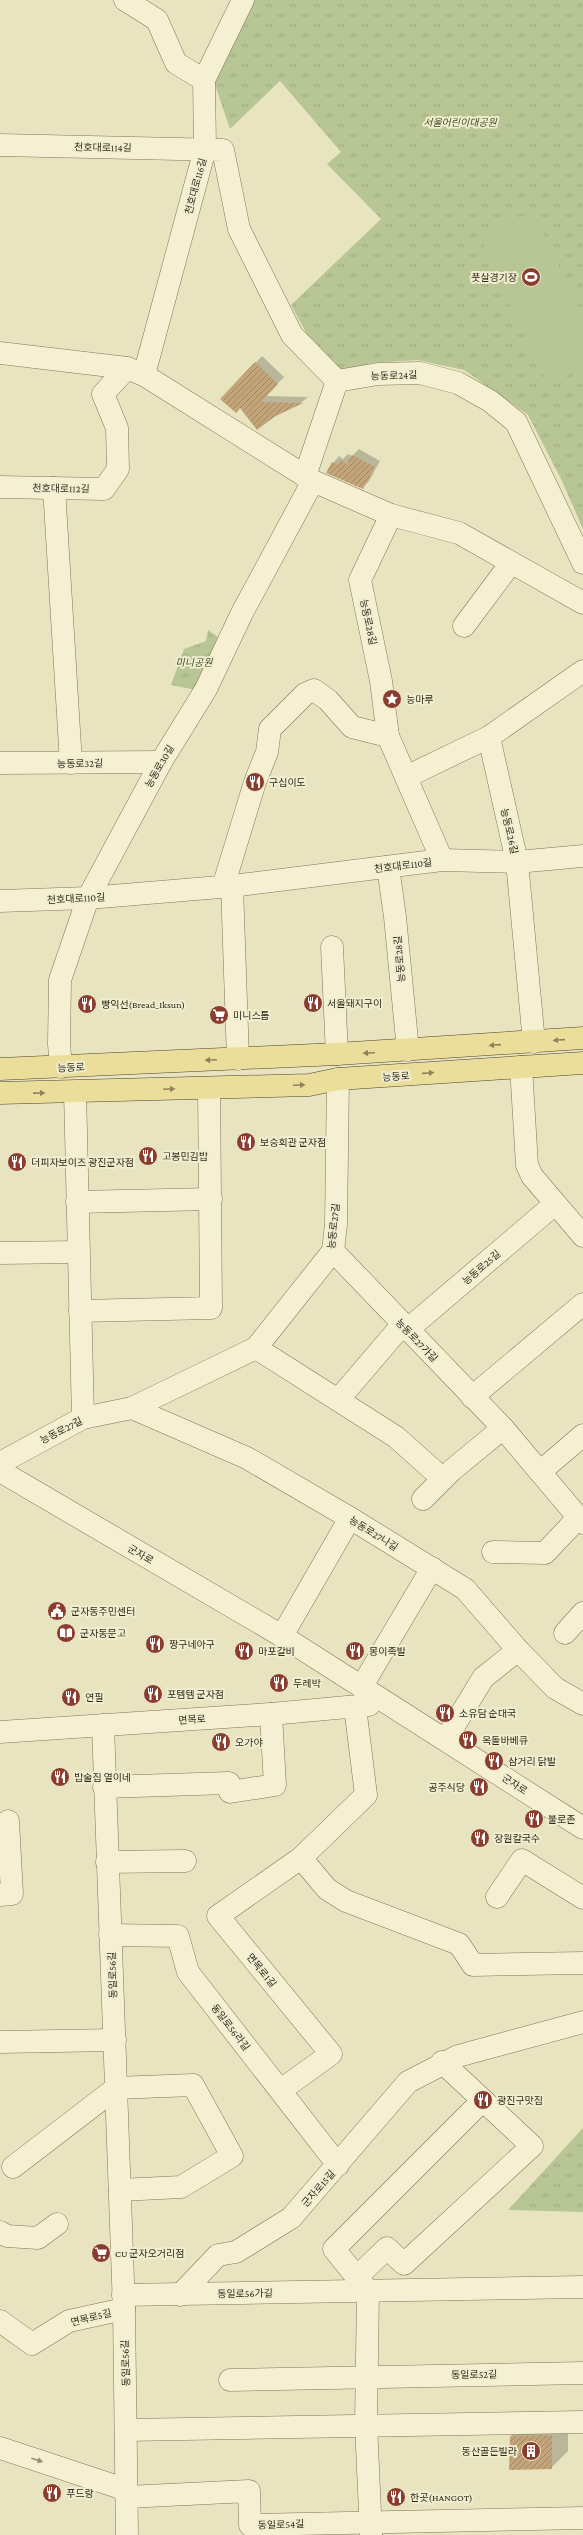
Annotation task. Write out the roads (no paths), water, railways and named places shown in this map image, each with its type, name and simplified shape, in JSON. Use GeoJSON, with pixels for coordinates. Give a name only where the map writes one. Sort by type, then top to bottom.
{"type":"FeatureCollection","features":[{"type":"Feature","properties":{"kind":"main road","name":"능동로"},"geometry":{"type":"LineString","coordinates":[[0,1069],[337,1054],[583,1038]]}},
{"type":"Feature","properties":{"kind":"main road","name":"능동로"},"geometry":{"type":"LineString","coordinates":[[0,1093],[309,1084],[338,1079],[583,1063]]}},
{"type":"Feature","properties":{"kind":"street"},"geometry":{"type":"LineString","coordinates":[[125,0],[157,20],[176,63],[204,80]]}},
{"type":"Feature","properties":{"kind":"street","name":"천호대로116길"},"geometry":{"type":"LineString","coordinates":[[136,371],[205,149],[204,80],[243,0]]}},
{"type":"Feature","properties":{"kind":"street","name":"천호대로114길"},"geometry":{"type":"LineString","coordinates":[[0,145],[205,149]]}},
{"type":"Feature","properties":{"kind":"street"},"geometry":{"type":"LineString","coordinates":[[205,149],[223,150],[239,229],[292,336],[337,381]]}},
{"type":"Feature","properties":{"kind":"street"},"geometry":{"type":"LineString","coordinates":[[0,353],[136,371],[309,478],[391,515],[459,533],[583,603]]}},
{"type":"Feature","properties":{"kind":"street","name":"천호대로112길"},"geometry":{"type":"LineString","coordinates":[[0,487],[104,489],[118,469],[118,428],[103,394],[136,371]]}},
{"type":"Feature","properties":{"kind":"street","name":"능동로24길"},"geometry":{"type":"LineString","coordinates":[[337,381],[378,374],[420,373],[458,383],[490,401],[516,422],[583,562]]}},
{"type":"Feature","properties":{"kind":"street","name":"능동로30길"},"geometry":{"type":"LineString","coordinates":[[61,1067],[59,1044],[60,980],[88,898],[161,762],[206,689],[309,478],[337,381]]}},
{"type":"Feature","properties":{"kind":"street"},"geometry":{"type":"LineString","coordinates":[[54,488],[71,763]]}},
{"type":"Feature","properties":{"kind":"street","name":"능동로28길"},"geometry":{"type":"LineString","coordinates":[[391,515],[360,580],[381,681],[388,736],[442,860]]}},
{"type":"Feature","properties":{"kind":"street"},"geometry":{"type":"LineString","coordinates":[[464,626],[511,563]]}},
{"type":"Feature","properties":{"kind":"street"},"geometry":{"type":"LineString","coordinates":[[406,777],[488,737],[583,671]]}},
{"type":"Feature","properties":{"kind":"street"},"geometry":{"type":"LineString","coordinates":[[238,1059],[227,886],[255,782],[267,752],[270,729],[305,694],[314,690],[328,700],[352,727],[388,736]]}},
{"type":"Feature","properties":{"kind":"street","name":"능동로26길"},"geometry":{"type":"LineString","coordinates":[[488,737],[517,862],[534,1042]]}},
{"type":"Feature","properties":{"kind":"street","name":"능동로32길"},"geometry":{"type":"LineString","coordinates":[[0,763],[161,762]]}},
{"type":"Feature","properties":{"kind":"street","name":"천호대로110길"},"geometry":{"type":"LineString","coordinates":[[0,900],[88,898],[227,886],[442,860],[517,862],[583,856]]}},
{"type":"Feature","properties":{"kind":"street","name":"능동로28길"},"geometry":{"type":"LineString","coordinates":[[388,867],[395,917],[408,1050]]}},
{"type":"Feature","properties":{"kind":"street"},"geometry":{"type":"LineString","coordinates":[[332,947],[337,1054]]}},
{"type":"Feature","properties":{"kind":"street"},"geometry":{"type":"LineString","coordinates":[[521,1067],[527,1165],[532,1176],[583,1236]]}},
{"type":"Feature","properties":{"kind":"street","name":"능동로27길"},"geometry":{"type":"LineString","coordinates":[[0,1463],[83,1418],[132,1408],[256,1348],[333,1251],[336,1224],[338,1079]]}},
{"type":"Feature","properties":{"kind":"street"},"geometry":{"type":"LineString","coordinates":[[80,1311],[211,1308],[209,1088]]}},
{"type":"Feature","properties":{"kind":"street"},"geometry":{"type":"LineString","coordinates":[[74,1092],[83,1418]]}},
{"type":"Feature","properties":{"kind":"street"},"geometry":{"type":"LineString","coordinates":[[77,1202],[211,1199]]}},
{"type":"Feature","properties":{"kind":"street","name":"능동로25길"},"geometry":{"type":"LineString","coordinates":[[404,1328],[555,1204]]}},
{"type":"Feature","properties":{"kind":"street","name":"능동로27가길"},"geometry":{"type":"LineString","coordinates":[[333,1251],[404,1328],[503,1428],[581,1520],[545,1553],[493,1552]]}},
{"type":"Feature","properties":{"kind":"street"},"geometry":{"type":"LineString","coordinates":[[0,1253],[78,1252]]}},
{"type":"Feature","properties":{"kind":"street"},"geometry":{"type":"LineString","coordinates":[[472,1397],[583,1304]]}},
{"type":"Feature","properties":{"kind":"street"},"geometry":{"type":"LineString","coordinates":[[338,1400],[404,1328]]}},
{"type":"Feature","properties":{"kind":"street"},"geometry":{"type":"LineString","coordinates":[[256,1348],[396,1437],[443,1479]]}},
{"type":"Feature","properties":{"kind":"street","name":"능동로27나길"},"geometry":{"type":"LineString","coordinates":[[132,1408],[247,1458],[432,1568],[465,1590],[518,1650],[555,1688],[583,1704]]}},
{"type":"Feature","properties":{"kind":"street"},"geometry":{"type":"LineString","coordinates":[[423,1499],[443,1479],[503,1428]]}},
{"type":"Feature","properties":{"kind":"street"},"geometry":{"type":"LineString","coordinates":[[540,1472],[583,1435]]}},
{"type":"Feature","properties":{"kind":"street","name":"군자로"},"geometry":{"type":"LineString","coordinates":[[0,1471],[282,1636],[583,1828]]}},
{"type":"Feature","properties":{"kind":"street"},"geometry":{"type":"LineString","coordinates":[[282,1636],[350,1518]]}},
{"type":"Feature","properties":{"kind":"street"},"geometry":{"type":"LineString","coordinates":[[362,1686],[432,1568]]}},
{"type":"Feature","properties":{"kind":"street"},"geometry":{"type":"LineString","coordinates":[[446,1740],[483,1678],[518,1650]]}},
{"type":"Feature","properties":{"kind":"street","name":"면목로"},"geometry":{"type":"LineString","coordinates":[[0,1732],[271,1714],[355,1707],[384,1702]]}},
{"type":"Feature","properties":{"kind":"street","name":"면목로1길"},"geometry":{"type":"LineString","coordinates":[[281,2090],[331,2054],[218,1916],[301,1858],[366,1795],[355,1707]]}},
{"type":"Feature","properties":{"kind":"street"},"geometry":{"type":"LineString","coordinates":[[104,1787],[229,1783],[230,1792],[275,1785],[271,1714]]}},
{"type":"Feature","properties":{"kind":"street","name":"동일로56길"},"geometry":{"type":"LineString","coordinates":[[103,1725],[104,1787],[120,2190],[127,2430],[127,2535]]}},
{"type":"Feature","properties":{"kind":"street"},"geometry":{"type":"LineString","coordinates":[[6,1895],[8,1821]]}},
{"type":"Feature","properties":{"kind":"street"},"geometry":{"type":"LineString","coordinates":[[301,1858],[327,1889],[346,1902],[459,1944],[473,1965],[583,1963]]}},
{"type":"Feature","properties":{"kind":"street"},"geometry":{"type":"LineString","coordinates":[[497,1897],[522,1860],[583,1898]]}},
{"type":"Feature","properties":{"kind":"street"},"geometry":{"type":"LineString","coordinates":[[107,1862],[184,1861]]}},
{"type":"Feature","properties":{"kind":"street","name":"동일로56라길"},"geometry":{"type":"LineString","coordinates":[[110,1935],[178,1936],[188,1972],[338,2164]]}},
{"type":"Feature","properties":{"kind":"street","name":"군자로15길"},"geometry":{"type":"LineString","coordinates":[[180,2295],[218,2255],[236,2252],[291,2218],[408,2082],[442,2062],[458,2056],[583,2022]]}},
{"type":"Feature","properties":{"kind":"street"},"geometry":{"type":"LineString","coordinates":[[0,2042],[115,2040]]}},
{"type":"Feature","properties":{"kind":"street"},"geometry":{"type":"LineString","coordinates":[[362,2284],[387,2248],[404,2264],[532,2146],[442,2062]]}},
{"type":"Feature","properties":{"kind":"street"},"geometry":{"type":"LineString","coordinates":[[13,2166],[116,2088],[193,2085],[232,2156],[181,2187],[120,2190]]}},
{"type":"Feature","properties":{"kind":"street"},"geometry":{"type":"LineString","coordinates":[[483,2100],[334,2249],[362,2284],[371,2528],[583,2518]]}},
{"type":"Feature","properties":{"kind":"street"},"geometry":{"type":"LineString","coordinates":[[0,2232],[7,2236],[38,2238],[57,2224]]}},
{"type":"Feature","properties":{"kind":"street","name":"동일로56가길"},"geometry":{"type":"LineString","coordinates":[[123,2302],[180,2295],[362,2284],[583,2287]]}},
{"type":"Feature","properties":{"kind":"street","name":"면목로5길"},"geometry":{"type":"LineString","coordinates":[[0,2321],[32,2344],[69,2321],[123,2302]]}},
{"type":"Feature","properties":{"kind":"street","name":"동일로52길"},"geometry":{"type":"LineString","coordinates":[[366,2376],[583,2373]]}},
{"type":"Feature","properties":{"kind":"street"},"geometry":{"type":"LineString","coordinates":[[230,2380],[366,2376]]}},
{"type":"Feature","properties":{"kind":"street"},"geometry":{"type":"LineString","coordinates":[[127,2430],[366,2424],[583,2422]]}},
{"type":"Feature","properties":{"kind":"street"},"geometry":{"type":"LineString","coordinates":[[0,2448],[127,2494]]}},
{"type":"Feature","properties":{"kind":"street","name":"동일로54길"},"geometry":{"type":"LineString","coordinates":[[127,2494],[249,2491],[250,2525],[371,2528]]}},
{"type":"Feature","properties":{"kind":"place","name":"풋살경기장"},"geometry":{"type":"Point","coordinates":[531,277]}},
{"type":"Feature","properties":{"kind":"place","name":"능마루"},"geometry":{"type":"Point","coordinates":[392,699]}},
{"type":"Feature","properties":{"kind":"place","name":"구십이도"},"geometry":{"type":"Point","coordinates":[255,782]}},
{"type":"Feature","properties":{"kind":"place","name":"서울돼지구이"},"geometry":{"type":"Point","coordinates":[313,1003]}},
{"type":"Feature","properties":{"kind":"place","name":"빵익선(Bread_Iksun)"},"geometry":{"type":"Point","coordinates":[87,1004]}},
{"type":"Feature","properties":{"kind":"place","name":"미니스톱"},"geometry":{"type":"Point","coordinates":[219,1015]}},
{"type":"Feature","properties":{"kind":"place","name":"보승회관 군자점"},"geometry":{"type":"Point","coordinates":[246,1142]}},
{"type":"Feature","properties":{"kind":"place","name":"고봉민김밥"},"geometry":{"type":"Point","coordinates":[148,1156]}},
{"type":"Feature","properties":{"kind":"place","name":"더피자보이즈 광진군자점"},"geometry":{"type":"Point","coordinates":[17,1162]}},
{"type":"Feature","properties":{"kind":"place","name":"군자동주민센터"},"geometry":{"type":"Point","coordinates":[57,1611]}},
{"type":"Feature","properties":{"kind":"place","name":"군자동문고"},"geometry":{"type":"Point","coordinates":[66,1633]}},
{"type":"Feature","properties":{"kind":"place","name":"짱구네아구"},"geometry":{"type":"Point","coordinates":[155,1644]}},
{"type":"Feature","properties":{"kind":"place","name":"마포갈비"},"geometry":{"type":"Point","coordinates":[244,1651]}},
{"type":"Feature","properties":{"kind":"place","name":"몽이족발"},"geometry":{"type":"Point","coordinates":[355,1651]}},
{"type":"Feature","properties":{"kind":"place","name":"두레박"},"geometry":{"type":"Point","coordinates":[279,1683]}},
{"type":"Feature","properties":{"kind":"place","name":"포템템 군자점"},"geometry":{"type":"Point","coordinates":[153,1694]}},
{"type":"Feature","properties":{"kind":"place","name":"연필"},"geometry":{"type":"Point","coordinates":[71,1697]}},
{"type":"Feature","properties":{"kind":"place","name":"소유담 순대국"},"geometry":{"type":"Point","coordinates":[445,1713]}},
{"type":"Feature","properties":{"kind":"place","name":"옥돌바베큐"},"geometry":{"type":"Point","coordinates":[468,1740]}},
{"type":"Feature","properties":{"kind":"place","name":"오가야"},"geometry":{"type":"Point","coordinates":[221,1742]}},
{"type":"Feature","properties":{"kind":"place","name":"삼거리 닭발"},"geometry":{"type":"Point","coordinates":[494,1761]}},
{"type":"Feature","properties":{"kind":"place","name":"밥술집 열이네"},"geometry":{"type":"Point","coordinates":[60,1777]}},
{"type":"Feature","properties":{"kind":"place","name":"공주식당"},"geometry":{"type":"Point","coordinates":[479,1787]}},
{"type":"Feature","properties":{"kind":"place","name":"불로존"},"geometry":{"type":"Point","coordinates":[534,1819]}},
{"type":"Feature","properties":{"kind":"place","name":"장원칼국수"},"geometry":{"type":"Point","coordinates":[480,1838]}},
{"type":"Feature","properties":{"kind":"place","name":"광진구맛집"},"geometry":{"type":"Point","coordinates":[483,2100]}},
{"type":"Feature","properties":{"kind":"place","name":"CU 군자오거리점"},"geometry":{"type":"Point","coordinates":[101,2253]}},
{"type":"Feature","properties":{"kind":"place","name":"동산골든빌라"},"geometry":{"type":"Point","coordinates":[531,2451]}},
{"type":"Feature","properties":{"kind":"place","name":"푸드랑"},"geometry":{"type":"Point","coordinates":[52,2493]}},
{"type":"Feature","properties":{"kind":"place","name":"한곳(HANGOT)"},"geometry":{"type":"Point","coordinates":[396,2497]}},
{"type":"Feature","properties":{"kind":"park label","name":"서울어린이대공원"},"geometry":{"type":"Point","coordinates":[460,122]}},
{"type":"Feature","properties":{"kind":"park label","name":"미니공원"},"geometry":{"type":"Point","coordinates":[194,662]}}]}
